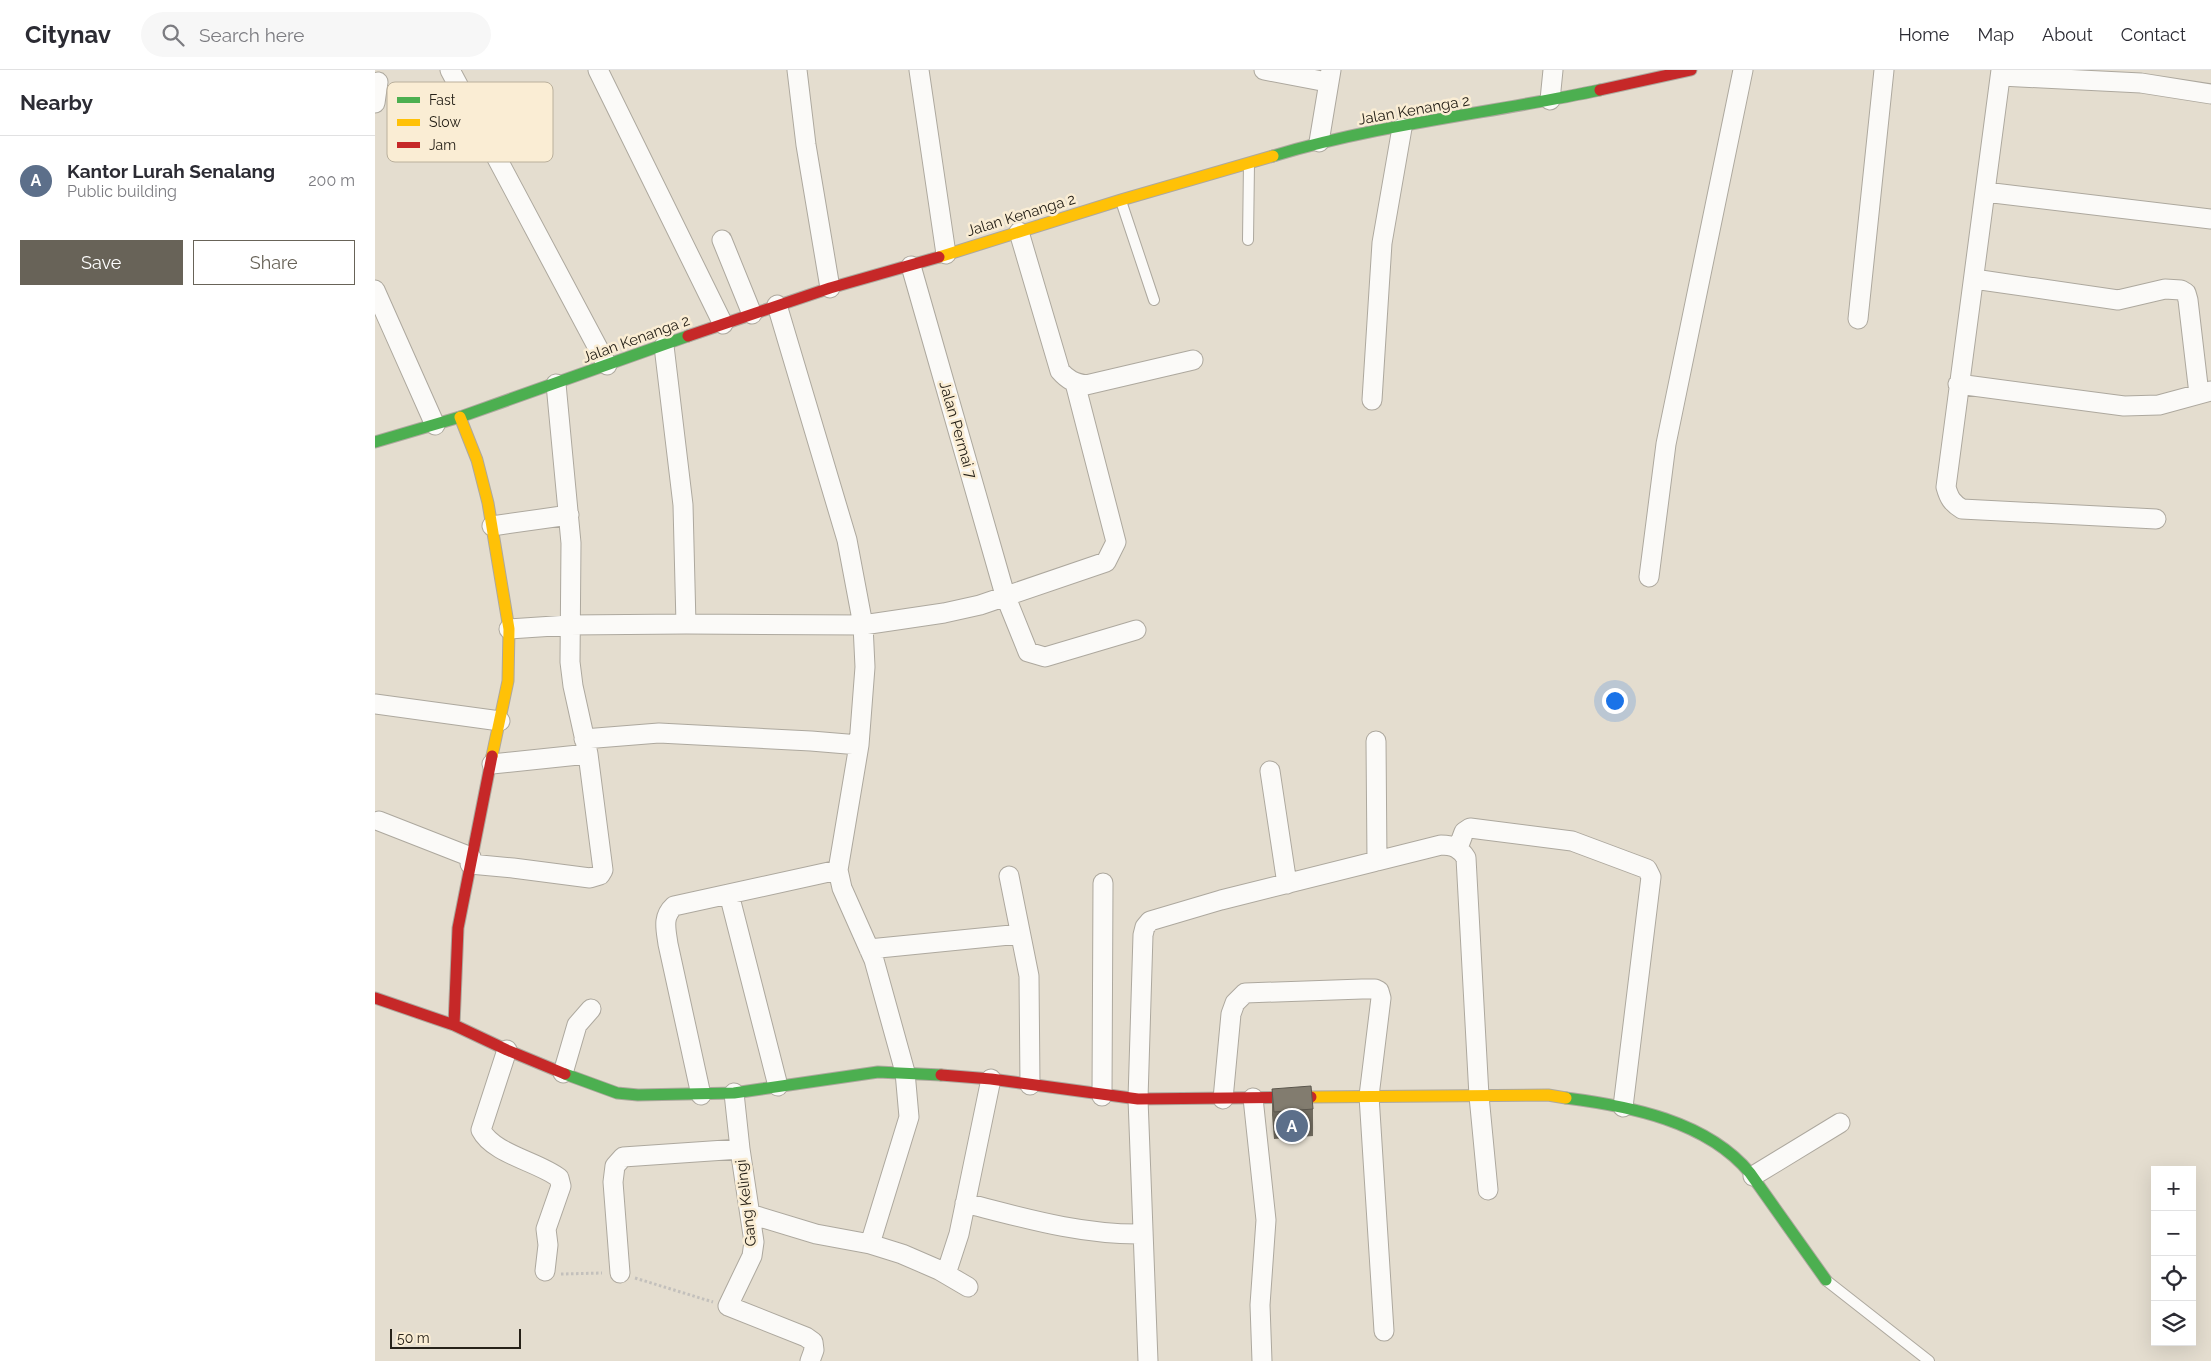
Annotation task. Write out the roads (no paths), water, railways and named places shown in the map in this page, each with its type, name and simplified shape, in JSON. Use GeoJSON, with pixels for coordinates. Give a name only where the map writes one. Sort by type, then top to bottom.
{"type":"FeatureCollection","features":[{"type":"Feature","properties":{"kind":"street"},"geometry":{"type":"LineString","coordinates":[[450,70],[456,82]]}},
{"type":"Feature","properties":{"kind":"street"},"geometry":{"type":"LineString","coordinates":[[598,70],[723,324]]}},
{"type":"Feature","properties":{"kind":"street"},"geometry":{"type":"LineString","coordinates":[[797,70],[807,153],[830,288]]}},
{"type":"Feature","properties":{"kind":"street"},"geometry":{"type":"LineString","coordinates":[[919,70],[946,254]]}},
{"type":"Feature","properties":{"kind":"street"},"geometry":{"type":"LineString","coordinates":[[1264,70],[1329,76],[1319,142]]}},
{"type":"Feature","properties":{"kind":"street"},"geometry":{"type":"LineString","coordinates":[[1551,100],[1553,70]]}},
{"type":"Feature","properties":{"kind":"street","name":"Jalan Kenanga 2"},"geometry":{"type":"LineString","coordinates":[[375,442],[460,417],[830,288],[911,266],[1121,200],[1319,142],[1551,100],[1691,70]]}},
{"type":"Feature","properties":{"kind":"street"},"geometry":{"type":"LineString","coordinates":[[1649,577],[1666,444],[1743,70]]}},
{"type":"Feature","properties":{"kind":"street"},"geometry":{"type":"LineString","coordinates":[[1858,319],[1884,70]]}},
{"type":"Feature","properties":{"kind":"street"},"geometry":{"type":"LineString","coordinates":[[2156,519],[1962,508],[1953,504],[1946,487],[1959,384],[2001,73],[2141,82],[2211,94]]}},
{"type":"Feature","properties":{"kind":"street"},"geometry":{"type":"LineString","coordinates":[[375,103],[378,82]]}},
{"type":"Feature","properties":{"kind":"street"},"geometry":{"type":"LineString","coordinates":[[1372,400],[1382,243],[1402,128]]}},
{"type":"Feature","properties":{"kind":"street"},"geometry":{"type":"LineString","coordinates":[[499,162],[607,365]]}},
{"type":"Feature","properties":{"kind":"street"},"geometry":{"type":"LineString","coordinates":[[1985,192],[2211,219]]}},
{"type":"Feature","properties":{"kind":"street"},"geometry":{"type":"LineString","coordinates":[[1019,232],[1060,372],[1066,378],[1075,383],[1086,385],[1193,360]]}},
{"type":"Feature","properties":{"kind":"street"},"geometry":{"type":"LineString","coordinates":[[722,240],[752,314]]}},
{"type":"Feature","properties":{"kind":"street","name":"Jalan Permai 7"},"geometry":{"type":"LineString","coordinates":[[911,266],[1005,595],[1028,652],[1045,657],[1136,630]]}},
{"type":"Feature","properties":{"kind":"street"},"geometry":{"type":"LineString","coordinates":[[1959,384],[2123,406],[2159,405],[2205,392],[2188,300],[2186,293],[2181,290],[2165,289],[2118,300],[1974,279]]}},
{"type":"Feature","properties":{"kind":"street"},"geometry":{"type":"LineString","coordinates":[[375,290],[435,425]]}},
{"type":"Feature","properties":{"kind":"street"},"geometry":{"type":"LineString","coordinates":[[777,305],[847,540],[863,625],[865,667],[859,745],[838,870],[842,888],[874,960],[905,1072],[909,1117],[870,1244]]}},
{"type":"Feature","properties":{"kind":"street"},"geometry":{"type":"LineString","coordinates":[[664,346],[683,505],[686,624]]}},
{"type":"Feature","properties":{"kind":"street"},"geometry":{"type":"LineString","coordinates":[[509,629],[569,625],[863,625],[944,613],[980,605],[1105,562],[1116,542],[1075,383]]}},
{"type":"Feature","properties":{"kind":"street"},"geometry":{"type":"LineString","coordinates":[[379,821],[471,860],[513,868],[590,878],[600,875],[603,870],[603,858],[586,746],[571,670],[569,625],[571,543],[556,384]]}},
{"type":"Feature","properties":{"kind":"street"},"geometry":{"type":"LineString","coordinates":[[454,1025],[458,928],[508,681],[510,658],[509,629],[492,526],[477,460],[460,417]]}},
{"type":"Feature","properties":{"kind":"street"},"geometry":{"type":"LineString","coordinates":[[492,526],[569,515]]}},
{"type":"Feature","properties":{"kind":"street"},"geometry":{"type":"LineString","coordinates":[[375,704],[500,721]]}},
{"type":"Feature","properties":{"kind":"street"},"geometry":{"type":"LineString","coordinates":[[492,764],[659,733],[859,745]]}},
{"type":"Feature","properties":{"kind":"street"},"geometry":{"type":"LineString","coordinates":[[1376,741],[1377,861]]}},
{"type":"Feature","properties":{"kind":"street"},"geometry":{"type":"LineString","coordinates":[[1270,771],[1287,884]]}},
{"type":"Feature","properties":{"kind":"street"},"geometry":{"type":"LineString","coordinates":[[1458,848],[1464,832],[1470,828],[1572,841],[1647,869],[1651,877],[1623,1107]]}},
{"type":"Feature","properties":{"kind":"street"},"geometry":{"type":"LineString","coordinates":[[1149,1361],[1138,1099],[1145,927],[1155,919],[1441,845],[1450,845],[1458,848],[1466,858],[1479,1096],[1487,1190]]}},
{"type":"Feature","properties":{"kind":"street"},"geometry":{"type":"LineString","coordinates":[[701,1095],[668,944],[665,919],[674,906],[838,870]]}},
{"type":"Feature","properties":{"kind":"street"},"geometry":{"type":"LineString","coordinates":[[1009,876],[1030,985],[1031,1085]]}},
{"type":"Feature","properties":{"kind":"street"},"geometry":{"type":"LineString","coordinates":[[1102,1096],[1103,883]]}},
{"type":"Feature","properties":{"kind":"street"},"geometry":{"type":"LineString","coordinates":[[729,894],[778,1086]]}},
{"type":"Feature","properties":{"kind":"street"},"geometry":{"type":"LineString","coordinates":[[869,948],[1021,934]]}},
{"type":"Feature","properties":{"kind":"street"},"geometry":{"type":"LineString","coordinates":[[1223,1099],[1231,1014],[1235,1003],[1245,993],[1361,989],[1375,989],[1379,991],[1381,998],[1369,1096],[1384,1331]]}},
{"type":"Feature","properties":{"kind":"street"},"geometry":{"type":"LineString","coordinates":[[375,998],[454,1025],[507,1050],[617,1093],[734,1094],[878,1072],[905,1072],[991,1079],[1102,1096],[1138,1099],[1548,1095],[1623,1107],[1679,1126],[1715,1144],[1736,1158],[1753,1176],[1826,1280]]}},
{"type":"Feature","properties":{"kind":"street"},"geometry":{"type":"LineString","coordinates":[[563,1073],[577,1025],[591,1009]]}},
{"type":"Feature","properties":{"kind":"street"},"geometry":{"type":"LineString","coordinates":[[507,1050],[481,1130],[484,1136],[501,1148],[559,1178],[561,1186],[546,1229],[548,1245],[545,1271]]}},
{"type":"Feature","properties":{"kind":"street"},"geometry":{"type":"LineString","coordinates":[[946,1274],[959,1234],[991,1079]]}},
{"type":"Feature","properties":{"kind":"street","name":"Gang Kelingi"},"geometry":{"type":"LineString","coordinates":[[734,1094],[754,1242],[752,1256],[727,1306],[813,1342],[814,1350],[810,1361]]}},
{"type":"Feature","properties":{"kind":"street"},"geometry":{"type":"LineString","coordinates":[[1253,1098],[1267,1220],[1260,1305],[1262,1361]]}},
{"type":"Feature","properties":{"kind":"street"},"geometry":{"type":"LineString","coordinates":[[1753,1176],[1840,1123]]}},
{"type":"Feature","properties":{"kind":"street"},"geometry":{"type":"LineString","coordinates":[[620,1273],[613,1182],[615,1166],[623,1157],[740,1149]]}},
{"type":"Feature","properties":{"kind":"street"},"geometry":{"type":"LineString","coordinates":[[965,1203],[1067,1229],[1115,1234],[1143,1234]]}},
{"type":"Feature","properties":{"kind":"street"},"geometry":{"type":"LineString","coordinates":[[750,1214],[816,1234],[870,1244],[902,1254],[946,1274],[967,1287]]}},
{"type":"Feature","properties":{"kind":"lane"},"geometry":{"type":"LineString","coordinates":[[1248,240],[1249,162]]}},
{"type":"Feature","properties":{"kind":"lane"},"geometry":{"type":"LineString","coordinates":[[1121,200],[1154,300]]}},
{"type":"Feature","properties":{"kind":"lane"},"geometry":{"type":"LineString","coordinates":[[1826,1280],[1929,1361]]}},
{"type":"Feature","properties":{"kind":"place","name":"Kantor Lurah Senalang"},"geometry":{"type":"Point","coordinates":[1292,1126]}}]}
